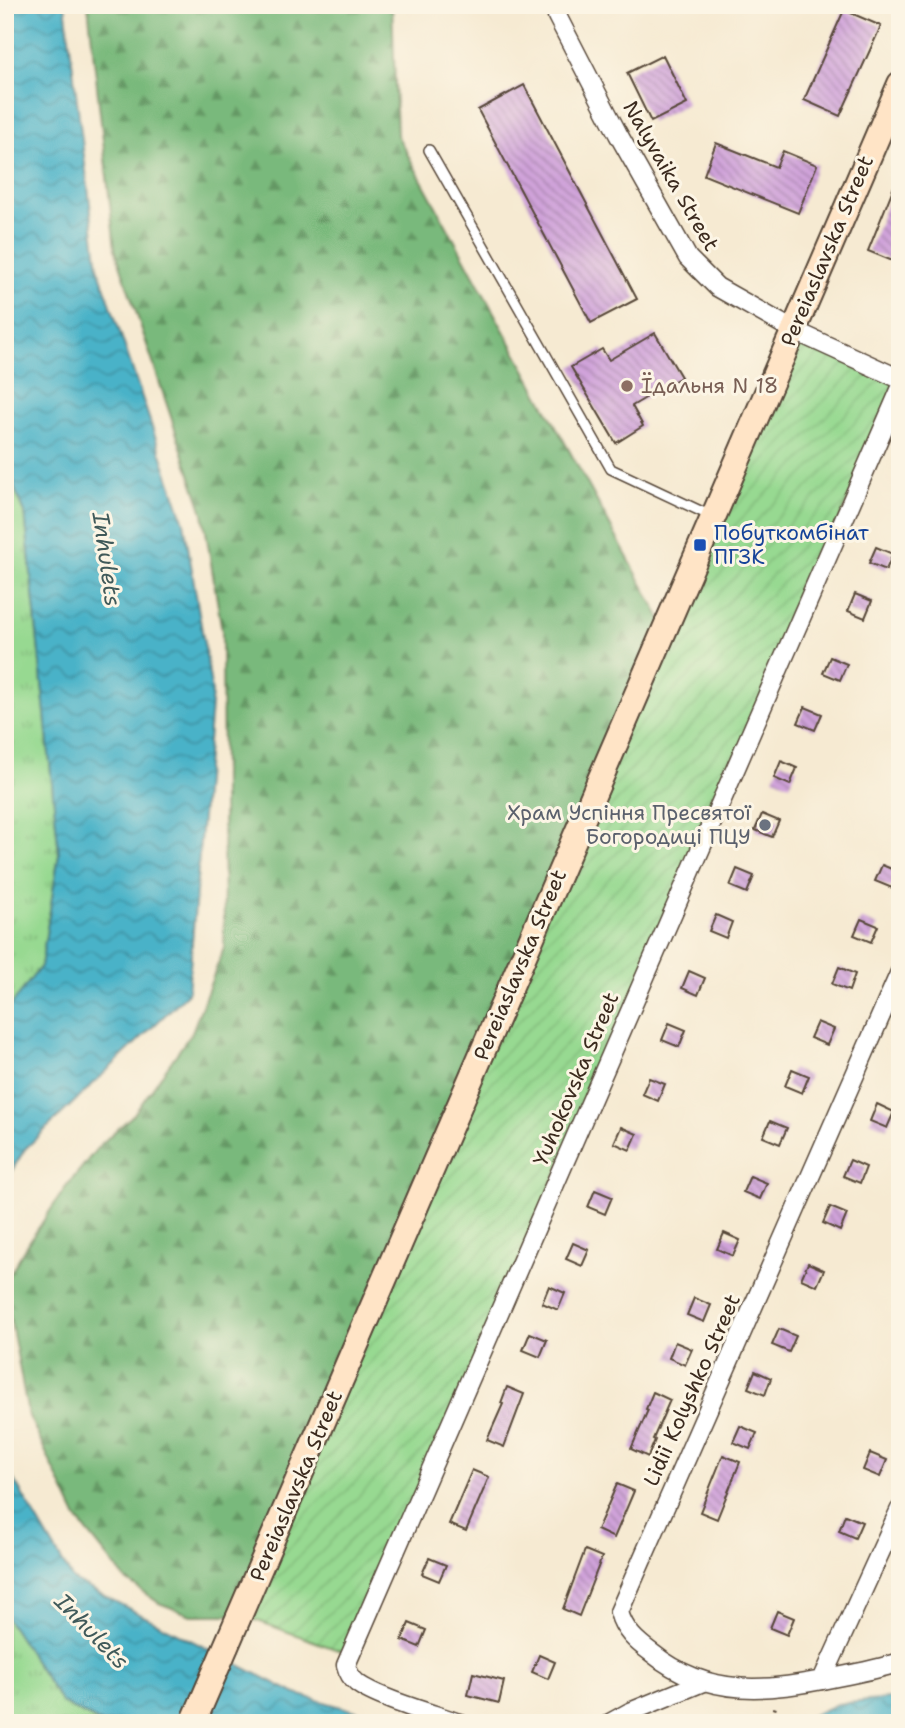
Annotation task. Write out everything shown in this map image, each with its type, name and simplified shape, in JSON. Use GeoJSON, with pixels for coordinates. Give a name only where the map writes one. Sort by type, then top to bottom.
{"type":"FeatureCollection","features":[{"type":"Feature","properties":{"kind":"street","name":"Nalyvaika Street"},"geometry":{"type":"LineString","coordinates":[[557,5],[557,16],[581,64],[688,258],[717,287],[793,330],[900,379]]}},
{"type":"Feature","properties":{"kind":"street","name":"Pereiaslavska Street"},"geometry":{"type":"LineString","coordinates":[[193,1723],[900,84]]}},
{"type":"Feature","properties":{"kind":"street","name":"Yuhokovska Street"},"geometry":{"type":"LineString","coordinates":[[459,1723],[359,1685],[349,1674],[346,1665],[900,390]]}},
{"type":"Feature","properties":{"kind":"street","name":"Lidii Kolyshko Street"},"geometry":{"type":"LineString","coordinates":[[900,972],[619,1612],[622,1624],[635,1640],[676,1670],[703,1682],[747,1690],[822,1680],[900,1662]]}},
{"type":"Feature","properties":{"kind":"street"},"geometry":{"type":"LineString","coordinates":[[822,1680],[900,1509]]}},
{"type":"Feature","properties":{"kind":"street"},"geometry":{"type":"LineString","coordinates":[[610,1723],[703,1682]]}},
{"type":"Feature","properties":{"kind":"lane"},"geometry":{"type":"LineString","coordinates":[[429,150],[611,470],[712,516]]}},
{"type":"Feature","properties":{"kind":"path"},"geometry":{"type":"LineString","coordinates":[[771,1723],[778,1696]]}},
{"type":"Feature","properties":{"kind":"green space"},"geometry":{"type":"Polygon","coordinates":[[[88,5],[392,5],[397,135],[665,626],[241,1615],[191,1615],[159,1603],[126,1580],[77,1519],[28,1414],[5,1290],[5,1283],[25,1248],[66,1187],[99,1146],[134,1114],[192,1032],[224,948],[222,631],[203,513],[115,249],[88,5]]]}},
{"type":"Feature","properties":{"kind":"green space"},"geometry":{"type":"Polygon","coordinates":[[[793,330],[900,379],[349,1654],[241,1615],[793,330]]]}},
{"type":"Feature","properties":{"kind":"green space"},"geometry":{"type":"Polygon","coordinates":[[[5,466],[25,513],[59,854],[41,966],[5,1013],[5,466]]]}},
{"type":"Feature","properties":{"kind":"green space"},"geometry":{"type":"Polygon","coordinates":[[[5,1616],[62,1703],[101,1723],[5,1723],[5,1616]]]}},
{"type":"Feature","properties":{"kind":"water","name":"Inhulets"},"geometry":{"type":"Polygon","coordinates":[[[5,5],[65,5],[98,267],[184,522],[212,692],[188,993],[25,1149],[5,1182],[5,1013],[41,966],[59,854],[25,513],[5,466],[5,5]]]}},
{"type":"Feature","properties":{"kind":"water","name":"Inhulets"},"geometry":{"type":"Polygon","coordinates":[[[5,1465],[73,1580],[296,1694],[398,1723],[101,1723],[62,1703],[5,1616],[5,1465]]]}},
{"type":"Feature","properties":{"kind":"water"},"geometry":{"type":"Polygon","coordinates":[[[900,1698],[900,1723],[796,1723],[837,1704],[900,1698]]]}},
{"type":"Feature","properties":{"kind":"building"},"geometry":{"type":"Polygon","coordinates":[[[844,10],[881,26],[840,116],[804,100],[844,10]]]}},
{"type":"Feature","properties":{"kind":"building"},"geometry":{"type":"Polygon","coordinates":[[[663,55],[687,104],[651,122],[627,73],[663,55]]]}},
{"type":"Feature","properties":{"kind":"building"},"geometry":{"type":"Polygon","coordinates":[[[524,85],[637,299],[591,323],[478,110],[524,85]]]}},
{"type":"Feature","properties":{"kind":"building"},"geometry":{"type":"Polygon","coordinates":[[[716,143],[776,167],[783,151],[817,165],[798,213],[704,175],[716,143]]]}},
{"type":"Feature","properties":{"kind":"building"},"geometry":{"type":"Polygon","coordinates":[[[900,174],[900,264],[868,251],[900,174]]]}},
{"type":"Feature","properties":{"kind":"building"},"geometry":{"type":"Polygon","coordinates":[[[655,333],[681,377],[632,406],[643,426],[616,443],[571,367],[602,349],[609,360],[655,333]]]}},
{"type":"Feature","properties":{"kind":"building"},"geometry":{"type":"Polygon","coordinates":[[[876,547],[893,554],[886,570],[869,563],[876,547]]]}},
{"type":"Feature","properties":{"kind":"building"},"geometry":{"type":"Polygon","coordinates":[[[855,594],[872,601],[865,618],[848,611],[855,594]]]}},
{"type":"Feature","properties":{"kind":"building"},"geometry":{"type":"Polygon","coordinates":[[[830,657],[847,664],[840,680],[823,673],[830,657]]]}},
{"type":"Feature","properties":{"kind":"building"},"geometry":{"type":"Polygon","coordinates":[[[805,707],[822,714],[815,730],[798,723],[805,707]]]}},
{"type":"Feature","properties":{"kind":"building"},"geometry":{"type":"Polygon","coordinates":[[[781,761],[797,768],[790,785],[774,778],[781,761]]]}},
{"type":"Feature","properties":{"kind":"building"},"geometry":{"type":"Polygon","coordinates":[[[762,814],[779,821],[772,837],[755,830],[762,814]]]}},
{"type":"Feature","properties":{"kind":"building"},"geometry":{"type":"Polygon","coordinates":[[[882,865],[899,872],[892,888],[875,881],[882,865]]]}},
{"type":"Feature","properties":{"kind":"building"},"geometry":{"type":"Polygon","coordinates":[[[737,869],[754,876],[747,893],[730,886],[737,869]]]}},
{"type":"Feature","properties":{"kind":"building"},"geometry":{"type":"Polygon","coordinates":[[[716,915],[732,922],[726,938],[709,931],[716,915]]]}},
{"type":"Feature","properties":{"kind":"building"},"geometry":{"type":"Polygon","coordinates":[[[861,919],[878,926],[871,942],[854,935],[861,919]]]}},
{"type":"Feature","properties":{"kind":"building"},"geometry":{"type":"Polygon","coordinates":[[[839,967],[855,974],[849,991],[832,984],[839,967]]]}},
{"type":"Feature","properties":{"kind":"building"},"geometry":{"type":"Polygon","coordinates":[[[689,971],[705,978],[698,995],[682,988],[689,971]]]}},
{"type":"Feature","properties":{"kind":"building"},"geometry":{"type":"Polygon","coordinates":[[[817,1022],[834,1029],[827,1045],[810,1038],[817,1022]]]}},
{"type":"Feature","properties":{"kind":"building"},"geometry":{"type":"Polygon","coordinates":[[[669,1023],[686,1030],[679,1047],[662,1040],[669,1023]]]}},
{"type":"Feature","properties":{"kind":"building"},"geometry":{"type":"Polygon","coordinates":[[[792,1069],[809,1076],[802,1093],[785,1086],[792,1069]]]}},
{"type":"Feature","properties":{"kind":"building"},"geometry":{"type":"Polygon","coordinates":[[[649,1078],[665,1084],[658,1101],[642,1094],[649,1078]]]}},
{"type":"Feature","properties":{"kind":"building"},"geometry":{"type":"Polygon","coordinates":[[[877,1104],[894,1112],[887,1128],[870,1121],[877,1104]]]}},
{"type":"Feature","properties":{"kind":"building"},"geometry":{"type":"Polygon","coordinates":[[[770,1121],[787,1128],[780,1144],[763,1137],[770,1121]]]}},
{"type":"Feature","properties":{"kind":"building"},"geometry":{"type":"Polygon","coordinates":[[[621,1127],[637,1134],[630,1150],[614,1143],[621,1127]]]}},
{"type":"Feature","properties":{"kind":"building"},"geometry":{"type":"Polygon","coordinates":[[[850,1160],[866,1167],[860,1183],[843,1176],[850,1160]]]}},
{"type":"Feature","properties":{"kind":"building"},"geometry":{"type":"Polygon","coordinates":[[[750,1176],[767,1183],[760,1199],[743,1192],[750,1176]]]}},
{"type":"Feature","properties":{"kind":"building"},"geometry":{"type":"Polygon","coordinates":[[[595,1190],[612,1197],[605,1214],[588,1207],[595,1190]]]}},
{"type":"Feature","properties":{"kind":"building"},"geometry":{"type":"Polygon","coordinates":[[[830,1207],[847,1214],[840,1231],[823,1223],[830,1207]]]}},
{"type":"Feature","properties":{"kind":"building"},"geometry":{"type":"Polygon","coordinates":[[[724,1233],[740,1240],[733,1256],[717,1249],[724,1233]]]}},
{"type":"Feature","properties":{"kind":"building"},"geometry":{"type":"Polygon","coordinates":[[[573,1243],[589,1250],[582,1266],[566,1259],[573,1243]]]}},
{"type":"Feature","properties":{"kind":"building"},"geometry":{"type":"Polygon","coordinates":[[[808,1263],[824,1270],[817,1286],[801,1279],[808,1263]]]}},
{"type":"Feature","properties":{"kind":"building"},"geometry":{"type":"Polygon","coordinates":[[[549,1286],[565,1293],[558,1310],[542,1303],[549,1286]]]}},
{"type":"Feature","properties":{"kind":"building"},"geometry":{"type":"Polygon","coordinates":[[[694,1298],[711,1305],[704,1322],[687,1315],[694,1298]]]}},
{"type":"Feature","properties":{"kind":"building"},"geometry":{"type":"Polygon","coordinates":[[[779,1329],[796,1336],[789,1352],[772,1345],[779,1329]]]}},
{"type":"Feature","properties":{"kind":"building"},"geometry":{"type":"Polygon","coordinates":[[[530,1333],[547,1340],[540,1357],[523,1350],[530,1333]]]}},
{"type":"Feature","properties":{"kind":"building"},"geometry":{"type":"Polygon","coordinates":[[[675,1342],[692,1349],[685,1365],[669,1358],[675,1342]]]}},
{"type":"Feature","properties":{"kind":"building"},"geometry":{"type":"Polygon","coordinates":[[[755,1371],[771,1378],[765,1395],[748,1388],[755,1371]]]}},
{"type":"Feature","properties":{"kind":"building"},"geometry":{"type":"Polygon","coordinates":[[[507,1387],[524,1394],[504,1447],[487,1440],[503,1404],[501,1403],[507,1387]]]}},
{"type":"Feature","properties":{"kind":"building"},"geometry":{"type":"Polygon","coordinates":[[[653,1392],[670,1400],[648,1457],[631,1449],[653,1392]]]}},
{"type":"Feature","properties":{"kind":"building"},"geometry":{"type":"Polygon","coordinates":[[[740,1426],[757,1433],[750,1449],[733,1442],[740,1426]]]}},
{"type":"Feature","properties":{"kind":"building"},"geometry":{"type":"Polygon","coordinates":[[[870,1453],[887,1460],[880,1477],[863,1470],[870,1453]]]}},
{"type":"Feature","properties":{"kind":"building"},"geometry":{"type":"Polygon","coordinates":[[[723,1455],[740,1462],[717,1519],[700,1512],[723,1455]]]}},
{"type":"Feature","properties":{"kind":"building"},"geometry":{"type":"Polygon","coordinates":[[[472,1470],[489,1477],[466,1531],[449,1524],[472,1470]]]}},
{"type":"Feature","properties":{"kind":"building"},"geometry":{"type":"Polygon","coordinates":[[[617,1484],[634,1491],[614,1538],[597,1530],[617,1484]]]}},
{"type":"Feature","properties":{"kind":"building"},"geometry":{"type":"Polygon","coordinates":[[[845,1515],[862,1522],[855,1538],[839,1531],[845,1515]]]}},
{"type":"Feature","properties":{"kind":"building"},"geometry":{"type":"Polygon","coordinates":[[[585,1550],[602,1557],[579,1616],[563,1609],[585,1550]]]}},
{"type":"Feature","properties":{"kind":"building"},"geometry":{"type":"Polygon","coordinates":[[[429,1558],[446,1565],[439,1581],[422,1574],[429,1558]]]}},
{"type":"Feature","properties":{"kind":"building"},"geometry":{"type":"Polygon","coordinates":[[[777,1611],[794,1618],[787,1635],[770,1628],[777,1611]]]}},
{"type":"Feature","properties":{"kind":"building"},"geometry":{"type":"Polygon","coordinates":[[[409,1623],[426,1630],[419,1647],[402,1640],[409,1623]]]}},
{"type":"Feature","properties":{"kind":"building"},"geometry":{"type":"Polygon","coordinates":[[[539,1655],[555,1662],[548,1679],[532,1672],[539,1655]]]}},
{"type":"Feature","properties":{"kind":"building"},"geometry":{"type":"Polygon","coordinates":[[[473,1673],[504,1681],[499,1703],[468,1695],[473,1673]]]}},
{"type":"Feature","properties":{"kind":"place","name":"Їдальня N 18"},"geometry":{"type":"Point","coordinates":[627,386]}},
{"type":"Feature","properties":{"kind":"place","name":"Побуткомбінат ПГЗК"},"geometry":{"type":"Point","coordinates":[700,545]}},
{"type":"Feature","properties":{"kind":"place","name":"Храм Успіння Пресвятої Богородиці ПЦУ"},"geometry":{"type":"Point","coordinates":[765,825]}}]}
